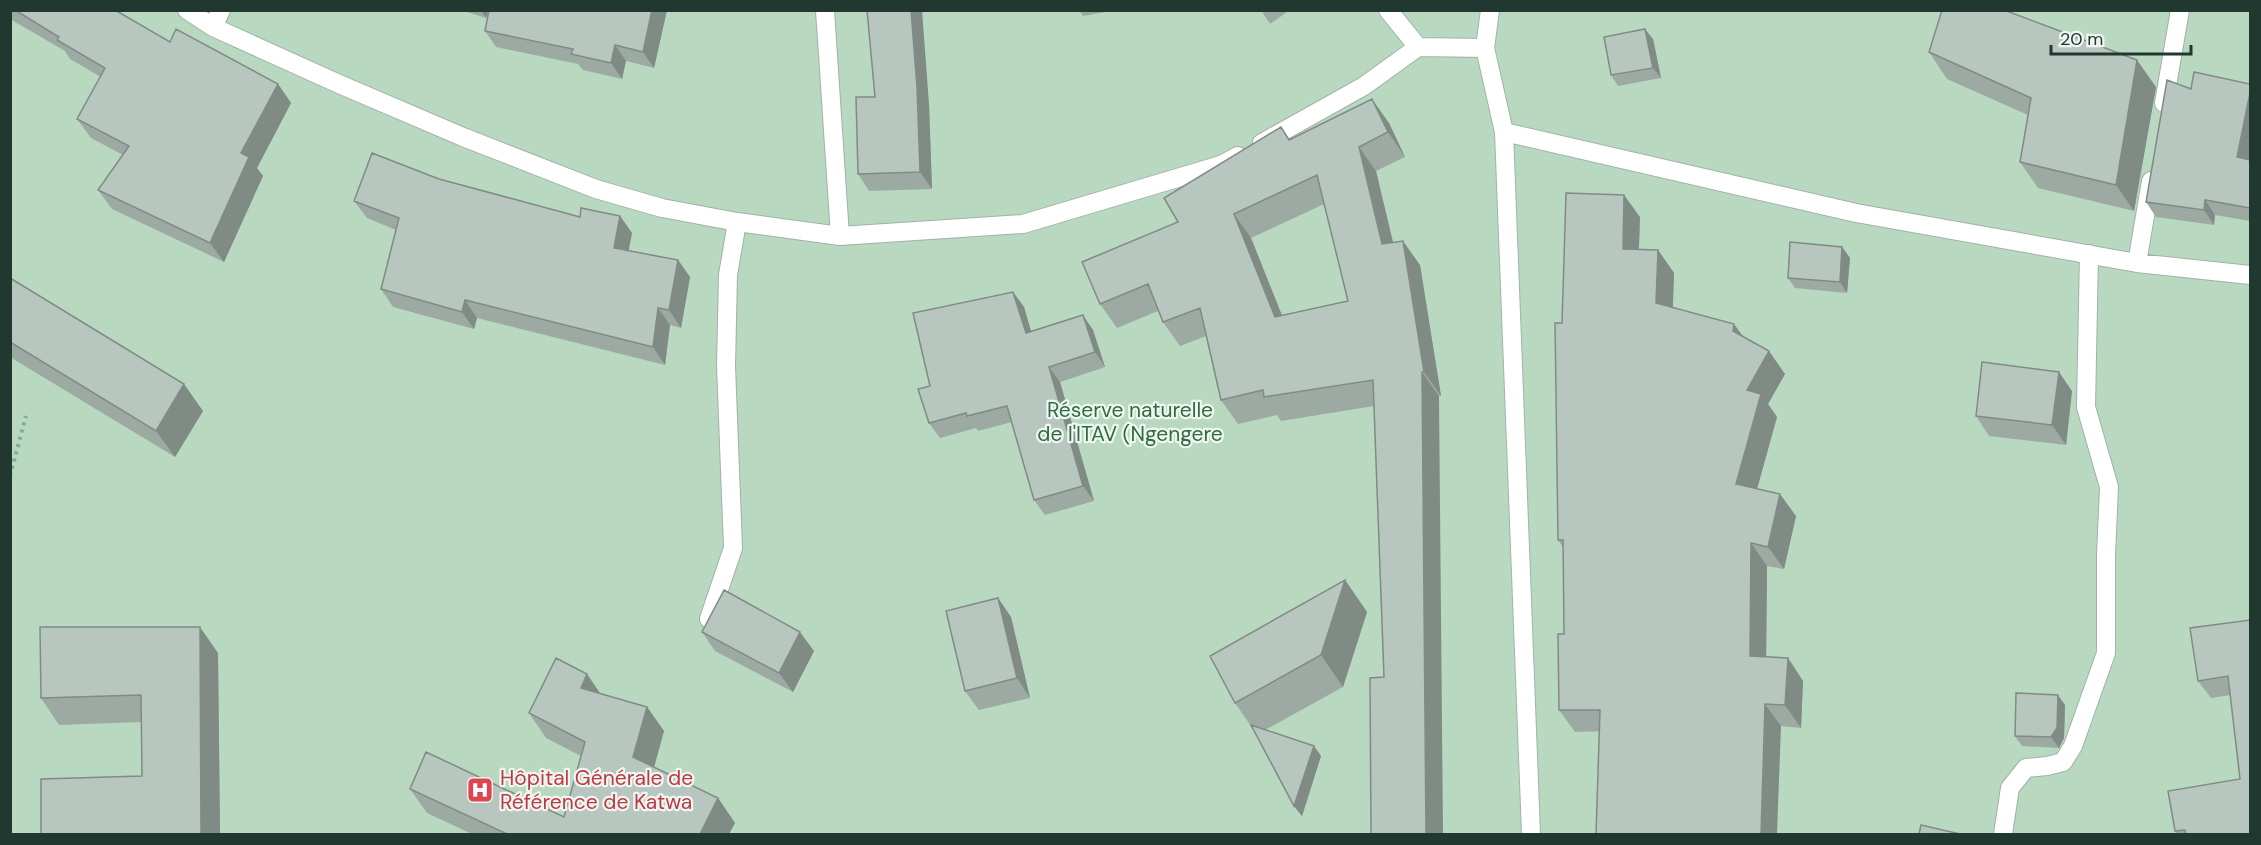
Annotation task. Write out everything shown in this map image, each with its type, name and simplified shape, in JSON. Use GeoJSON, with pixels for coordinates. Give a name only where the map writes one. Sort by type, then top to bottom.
{"type":"FeatureCollection","features":[{"type":"Feature","properties":{"kind":"street"},"geometry":{"type":"LineString","coordinates":[[187,10],[213,27],[452,133],[596,189],[662,208],[737,222],[840,236],[1023,224],[1221,165],[1364,86],[1418,47],[1485,48]]}},
{"type":"Feature","properties":{"kind":"street"},"geometry":{"type":"LineString","coordinates":[[213,27],[221,10]]}},
{"type":"Feature","properties":{"kind":"street"},"geometry":{"type":"LineString","coordinates":[[825,10],[840,236]]}},
{"type":"Feature","properties":{"kind":"street"},"geometry":{"type":"LineString","coordinates":[[1388,10],[1418,47]]}},
{"type":"Feature","properties":{"kind":"street"},"geometry":{"type":"LineString","coordinates":[[1490,10],[1485,48],[1504,132],[1531,834]]}},
{"type":"Feature","properties":{"kind":"street"},"geometry":{"type":"LineString","coordinates":[[2160,125],[2180,10]]}},
{"type":"Feature","properties":{"kind":"street"},"geometry":{"type":"LineString","coordinates":[[1504,132],[1856,213],[2137,263],[2250,276]]}},
{"type":"Feature","properties":{"kind":"street"},"geometry":{"type":"LineString","coordinates":[[2137,263],[2154,160]]}},
{"type":"Feature","properties":{"kind":"street"},"geometry":{"type":"LineString","coordinates":[[709,619],[733,548],[726,366],[728,275],[737,222]]}},
{"type":"Feature","properties":{"kind":"street"},"geometry":{"type":"LineString","coordinates":[[2003,834],[2010,788],[2026,768],[2064,762],[2073,746],[2106,653],[2109,487],[2086,407],[2090,254]]}},
{"type":"Feature","properties":{"kind":"path"},"geometry":{"type":"LineString","coordinates":[[10,476],[26,416]]}},
{"type":"Feature","properties":{"kind":"green space","name":"Réserve naturelle de l'ITAV (Ngengere"},"geometry":{"type":"Polygon","coordinates":[[[11,11],[2250,11],[2250,834],[11,834],[11,11]]]}},
{"type":"Feature","properties":{"kind":"building"},"geometry":{"type":"Polygon","coordinates":[[[15,10],[115,10],[170,42],[176,29],[278,84],[241,153],[249,157],[210,243],[98,190],[129,146],[77,119],[105,68],[57,40],[59,37],[15,10]]]}},
{"type":"Feature","properties":{"kind":"building"},"geometry":{"type":"Polygon","coordinates":[[[489,10],[652,10],[643,52],[615,45],[611,63],[571,54],[573,49],[485,31],[489,10]]]}},
{"type":"Feature","properties":{"kind":"building"},"geometry":{"type":"Polygon","coordinates":[[[867,10],[911,10],[920,172],[858,174],[856,97],[875,97],[867,10]]]}},
{"type":"Feature","properties":{"kind":"building"},"geometry":{"type":"Polygon","coordinates":[[[1942,10],[2004,10],[2137,60],[2116,185],[2020,162],[2031,98],[1929,52],[1942,10]]]}},
{"type":"Feature","properties":{"kind":"building"},"geometry":{"type":"Polygon","coordinates":[[[1645,29],[1653,68],[1611,75],[1604,37],[1645,29]]]}},
{"type":"Feature","properties":{"kind":"building"},"geometry":{"type":"Polygon","coordinates":[[[2194,72],[2250,84],[2237,157],[2250,160],[2250,208],[2205,200],[2204,210],[2146,202],[2167,80],[2191,89],[2194,72]]]}},
{"type":"Feature","properties":{"kind":"building"},"geometry":{"type":"Polygon","coordinates":[[[1372,99],[1388,132],[1359,147],[1382,244],[1403,241],[1424,372],[1422,372],[1426,834],[1371,834],[1370,678],[1384,677],[1373,380],[1264,397],[1263,390],[1221,400],[1200,308],[1163,322],[1148,284],[1100,304],[1082,262],[1178,222],[1164,198],[1281,127],[1289,140],[1372,99]],[[1317,175],[1234,214],[1275,317],[1348,301],[1317,175]]]}},
{"type":"Feature","properties":{"kind":"building"},"geometry":{"type":"Polygon","coordinates":[[[372,153],[439,179],[580,217],[581,208],[620,216],[614,248],[678,260],[669,310],[658,308],[653,347],[465,300],[462,312],[381,289],[399,218],[354,201],[372,153]]]}},
{"type":"Feature","properties":{"kind":"building"},"geometry":{"type":"Polygon","coordinates":[[[1566,193],[1624,195],[1623,249],[1658,250],[1656,303],[1734,324],[1733,331],[1769,351],[1747,390],[1761,394],[1736,484],[1780,494],[1768,547],[1751,543],[1750,656],[1788,658],[1785,705],[1765,704],[1761,834],[1596,834],[1600,710],[1559,710],[1558,634],[1564,634],[1563,540],[1558,540],[1555,323],[1562,323],[1566,193]]]}},
{"type":"Feature","properties":{"kind":"building"},"geometry":{"type":"Polygon","coordinates":[[[1790,242],[1842,247],[1840,282],[1788,278],[1790,242]]]}},
{"type":"Feature","properties":{"kind":"building"},"geometry":{"type":"Polygon","coordinates":[[[10,278],[184,384],[156,431],[10,342],[10,278]]]}},
{"type":"Feature","properties":{"kind":"building"},"geometry":{"type":"Polygon","coordinates":[[[1013,292],[1026,333],[1083,315],[1095,352],[1049,367],[1083,486],[1034,500],[1007,406],[967,416],[966,413],[929,423],[918,389],[930,386],[913,313],[1013,292]]]}},
{"type":"Feature","properties":{"kind":"building"},"geometry":{"type":"Polygon","coordinates":[[[1982,362],[2059,372],[2052,425],[1976,416],[1982,362]]]}},
{"type":"Feature","properties":{"kind":"building"},"geometry":{"type":"Polygon","coordinates":[[[1345,580],[1321,655],[1235,703],[1210,656],[1345,580]]]}},
{"type":"Feature","properties":{"kind":"building"},"geometry":{"type":"Polygon","coordinates":[[[724,590],[800,632],[779,673],[702,632],[724,590]]]}},
{"type":"Feature","properties":{"kind":"building"},"geometry":{"type":"Polygon","coordinates":[[[998,598],[1017,678],[965,691],[946,611],[998,598]]]}},
{"type":"Feature","properties":{"kind":"building"},"geometry":{"type":"Polygon","coordinates":[[[2250,620],[2250,834],[2186,834],[2185,830],[2175,831],[2168,791],[2240,779],[2228,676],[2198,681],[2190,628],[2250,620]]]}},
{"type":"Feature","properties":{"kind":"building"},"geometry":{"type":"Polygon","coordinates":[[[40,627],[200,627],[201,834],[41,834],[41,779],[142,776],[141,695],[41,698],[40,627]]]}},
{"type":"Feature","properties":{"kind":"building"},"geometry":{"type":"Polygon","coordinates":[[[556,658],[587,674],[581,688],[647,707],[633,757],[718,798],[700,834],[507,834],[410,789],[426,752],[564,817],[585,742],[529,713],[556,658]]]}},
{"type":"Feature","properties":{"kind":"building"},"geometry":{"type":"Polygon","coordinates":[[[2016,693],[2058,695],[2057,728],[2051,737],[2015,736],[2016,693]]]}},
{"type":"Feature","properties":{"kind":"building"},"geometry":{"type":"Polygon","coordinates":[[[1251,725],[1314,746],[1294,806],[1251,725]]]}},
{"type":"Feature","properties":{"kind":"building"},"geometry":{"type":"Polygon","coordinates":[[[1921,825],[1960,834],[1919,834],[1921,825]]]}},
{"type":"Feature","properties":{"kind":"place","name":"Hôpital Générale de Référence de Katwa"},"geometry":{"type":"Point","coordinates":[480,790]}}]}
